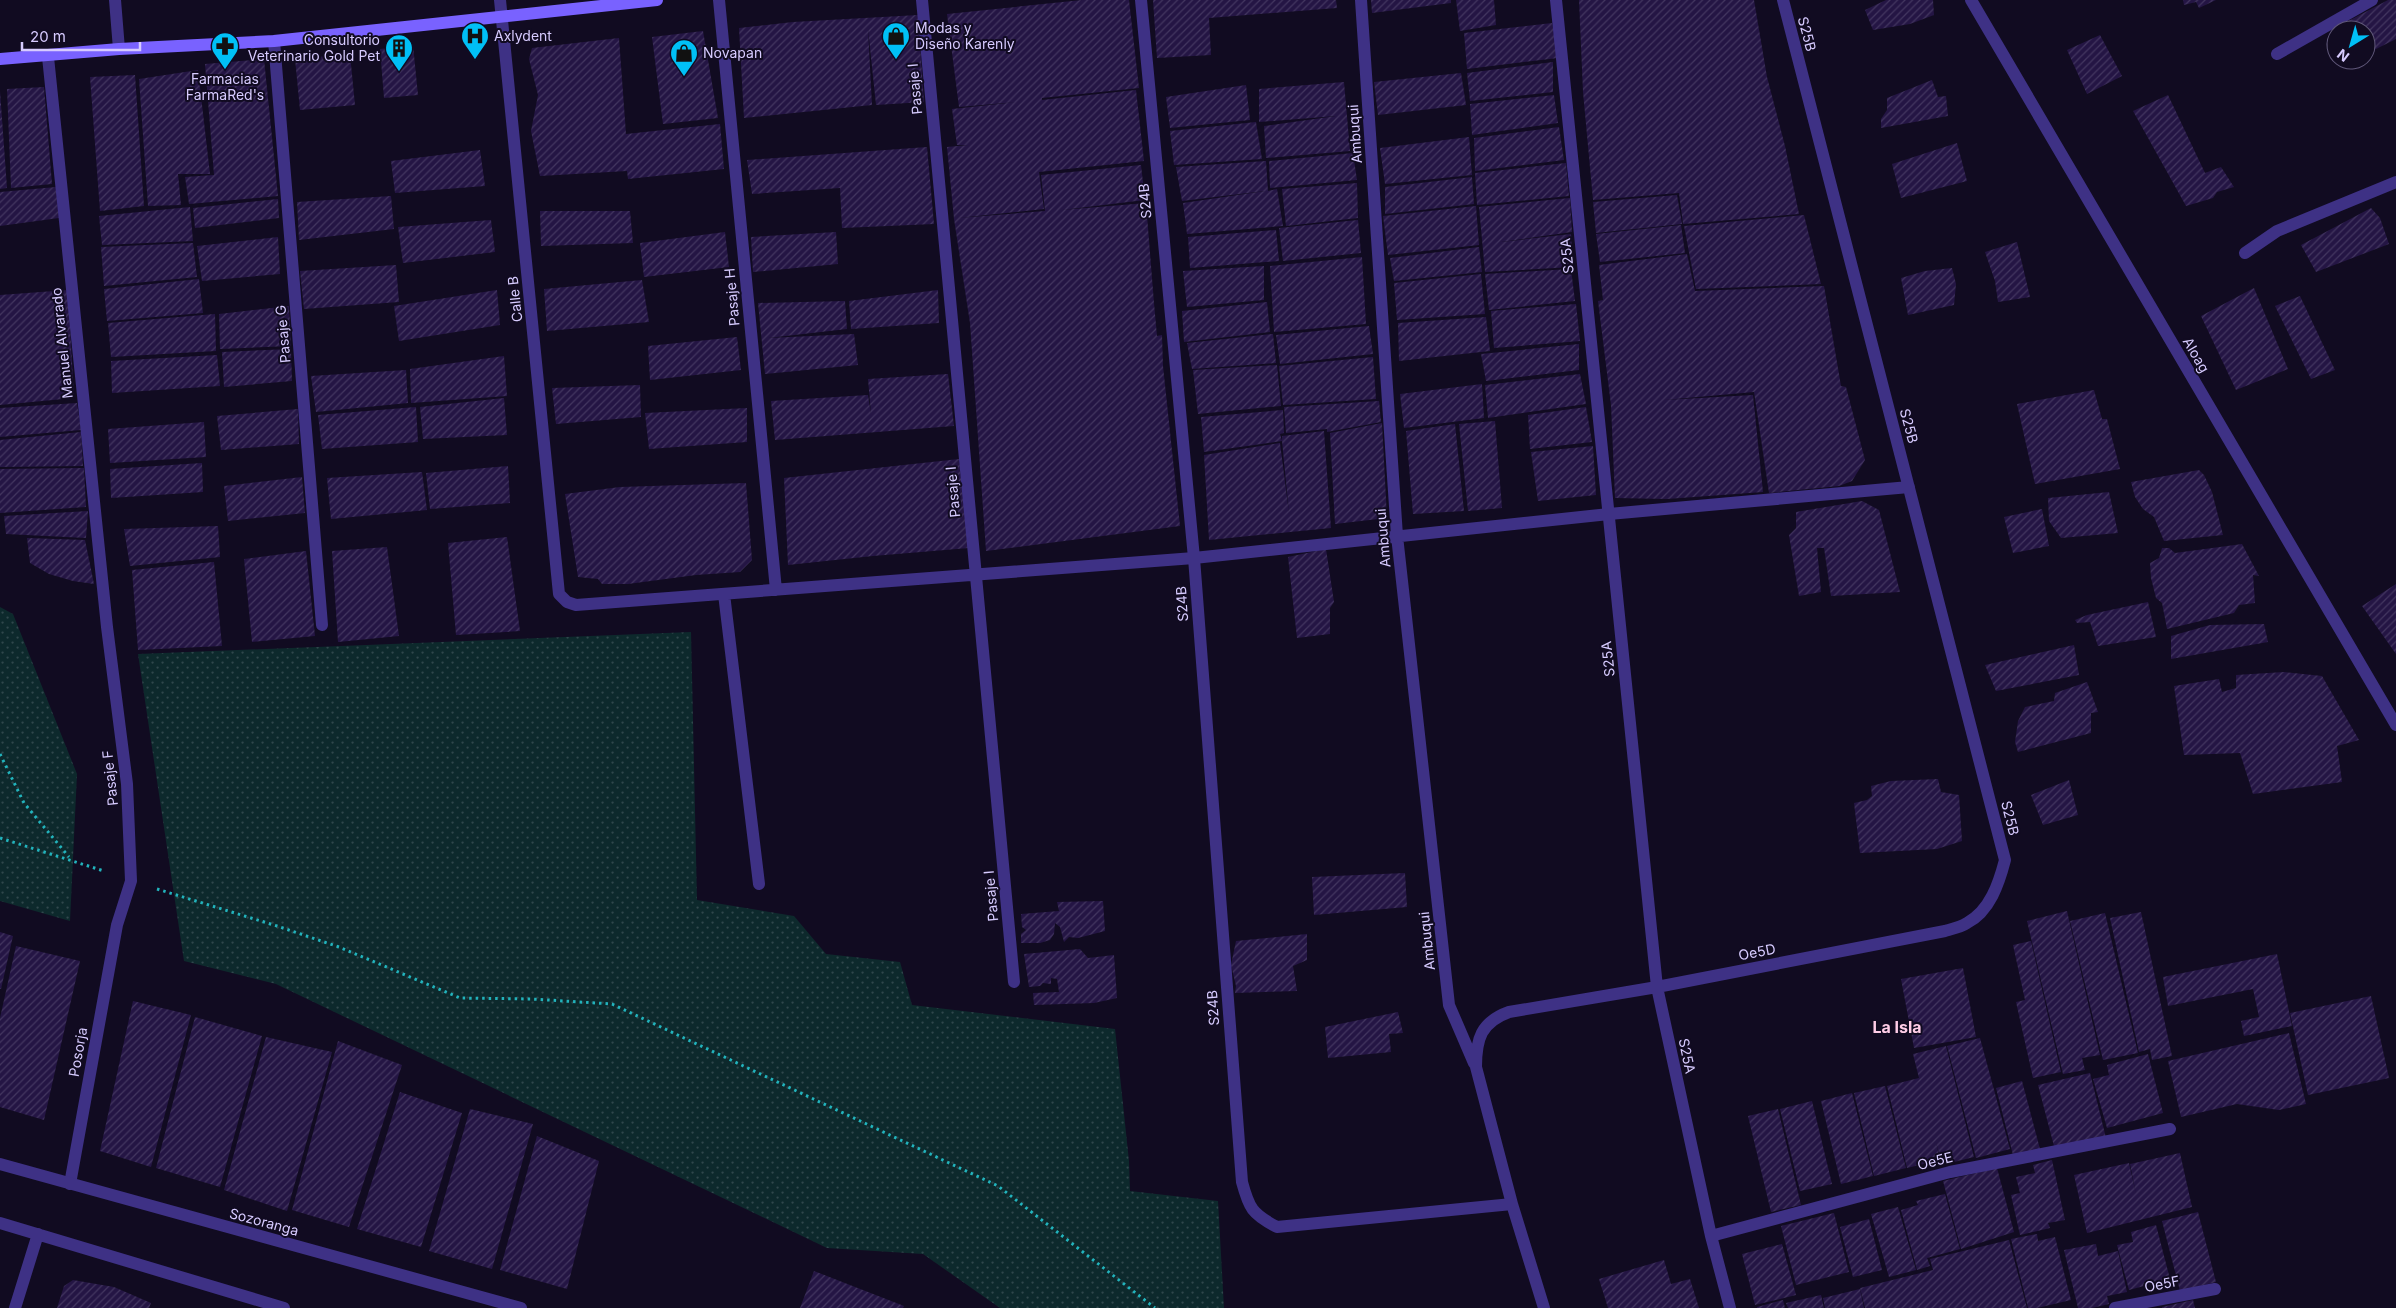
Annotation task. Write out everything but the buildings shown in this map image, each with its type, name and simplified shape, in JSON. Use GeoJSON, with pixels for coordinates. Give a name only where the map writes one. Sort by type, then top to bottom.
{"type":"FeatureCollection","features":[{"type":"Feature","properties":{"kind":"street"},"geometry":{"type":"LineString","coordinates":[[114,0],[119,49]]}},
{"type":"Feature","properties":{"kind":"street","name":"Calle B"},"geometry":{"type":"LineString","coordinates":[[500,0],[559,594],[567,602],[576,605],[724,594]]}},
{"type":"Feature","properties":{"kind":"street"},"geometry":{"type":"LineString","coordinates":[[0,59],[48,57],[119,49],[274,41],[657,0]]}},
{"type":"Feature","properties":{"kind":"street","name":"Pasaje H"},"geometry":{"type":"LineString","coordinates":[[719,0],[776,590]]}},
{"type":"Feature","properties":{"kind":"street","name":"Pasaje I"},"geometry":{"type":"LineString","coordinates":[[922,0],[1014,982]]}},
{"type":"Feature","properties":{"kind":"street","name":"S24B"},"geometry":{"type":"LineString","coordinates":[[1141,0],[1194,558],[1242,1182],[1248,1206],[1259,1218],[1277,1227],[1512,1204]]}},
{"type":"Feature","properties":{"kind":"street","name":"Ambuqui"},"geometry":{"type":"LineString","coordinates":[[1361,0],[1397,536],[1449,1005],[1476,1067],[1512,1204],[1544,1308]]}},
{"type":"Feature","properties":{"kind":"street","name":"S25A"},"geometry":{"type":"LineString","coordinates":[[1556,0],[1657,987],[1711,1236],[1730,1308]]}},
{"type":"Feature","properties":{"kind":"street","name":"S25B"},"geometry":{"type":"LineString","coordinates":[[1783,0],[2005,860]]}},
{"type":"Feature","properties":{"kind":"street","name":"Aloag"},"geometry":{"type":"LineString","coordinates":[[1971,0],[2396,725]]}},
{"type":"Feature","properties":{"kind":"street"},"geometry":{"type":"LineString","coordinates":[[2277,54],[2372,0]]}},
{"type":"Feature","properties":{"kind":"street","name":"Pasaje G"},"geometry":{"type":"LineString","coordinates":[[274,41],[322,625]]}},
{"type":"Feature","properties":{"kind":"street","name":"Manuel Alvarado"},"geometry":{"type":"LineString","coordinates":[[48,57],[106,627]]}},
{"type":"Feature","properties":{"kind":"street"},"geometry":{"type":"LineString","coordinates":[[2245,253],[2277,231],[2396,182]]}},
{"type":"Feature","properties":{"kind":"street"},"geometry":{"type":"LineString","coordinates":[[759,884],[724,594],[1194,558],[1609,514],[1909,487]]}},
{"type":"Feature","properties":{"kind":"street","name":"Pasaje F"},"geometry":{"type":"LineString","coordinates":[[106,627],[127,784],[130,880],[116,925]]}},
{"type":"Feature","properties":{"kind":"street","name":"Oe5D"},"geometry":{"type":"LineString","coordinates":[[1482,1030],[1495,1017],[1509,1012],[1657,987],[1945,931],[1968,923],[1986,906],[1999,885],[2005,860]]}},
{"type":"Feature","properties":{"kind":"street","name":"Posorja"},"geometry":{"type":"LineString","coordinates":[[70,1184],[116,925]]}},
{"type":"Feature","properties":{"kind":"street","name":"Ambuqui"},"geometry":{"type":"LineString","coordinates":[[1476,1067],[1476,1048],[1482,1030]]}},
{"type":"Feature","properties":{"kind":"street","name":"Oe5E"},"geometry":{"type":"LineString","coordinates":[[1711,1236],[1950,1172],[2170,1129]]}},
{"type":"Feature","properties":{"kind":"street","name":"Sozoranga"},"geometry":{"type":"LineString","coordinates":[[0,1164],[522,1308]]}},
{"type":"Feature","properties":{"kind":"street"},"geometry":{"type":"LineString","coordinates":[[0,1223],[284,1308]]}},
{"type":"Feature","properties":{"kind":"street"},"geometry":{"type":"LineString","coordinates":[[15,1308],[38,1234]]}},
{"type":"Feature","properties":{"kind":"street","name":"Oe5F"},"geometry":{"type":"LineString","coordinates":[[2115,1308],[2215,1289]]}},
{"type":"Feature","properties":{"kind":"path"},"geometry":{"type":"LineString","coordinates":[[0,754],[24,803],[69,858]]}},
{"type":"Feature","properties":{"kind":"path"},"geometry":{"type":"LineString","coordinates":[[0,838],[69,858],[130,880],[278,926],[338,947],[460,998],[532,999],[612,1004],[998,1186],[1155,1308]]}},
{"type":"Feature","properties":{"kind":"green space"},"geometry":{"type":"Polygon","coordinates":[[[0,607],[13,614],[77,774],[70,921],[0,901],[0,607]]]}},
{"type":"Feature","properties":{"kind":"green space"},"geometry":{"type":"Polygon","coordinates":[[[691,632],[697,900],[794,916],[826,954],[900,962],[912,1005],[1115,1029],[1129,1161],[1130,1191],[1218,1201],[1224,1308],[1000,1308],[923,1254],[827,1248],[276,984],[184,961],[138,654],[691,632]]]}},
{"type":"Feature","properties":{"kind":"place","name":"Axlydent"},"geometry":{"type":"Point","coordinates":[475,60]}},
{"type":"Feature","properties":{"kind":"place","name":"Modas y Diseño Karenly"},"geometry":{"type":"Point","coordinates":[896,60]}},
{"type":"Feature","properties":{"kind":"place","name":"Farmacias FarmaRed's"},"geometry":{"type":"Point","coordinates":[225,70]}},
{"type":"Feature","properties":{"kind":"place","name":"Consultorio Veterinario Gold Pet"},"geometry":{"type":"Point","coordinates":[399,72]}},
{"type":"Feature","properties":{"kind":"place","name":"Novapan"},"geometry":{"type":"Point","coordinates":[684,77]}},
{"type":"Feature","properties":{"kind":"district","name":"La Isla"},"geometry":{"type":"Point","coordinates":[1897,1027]}}]}
